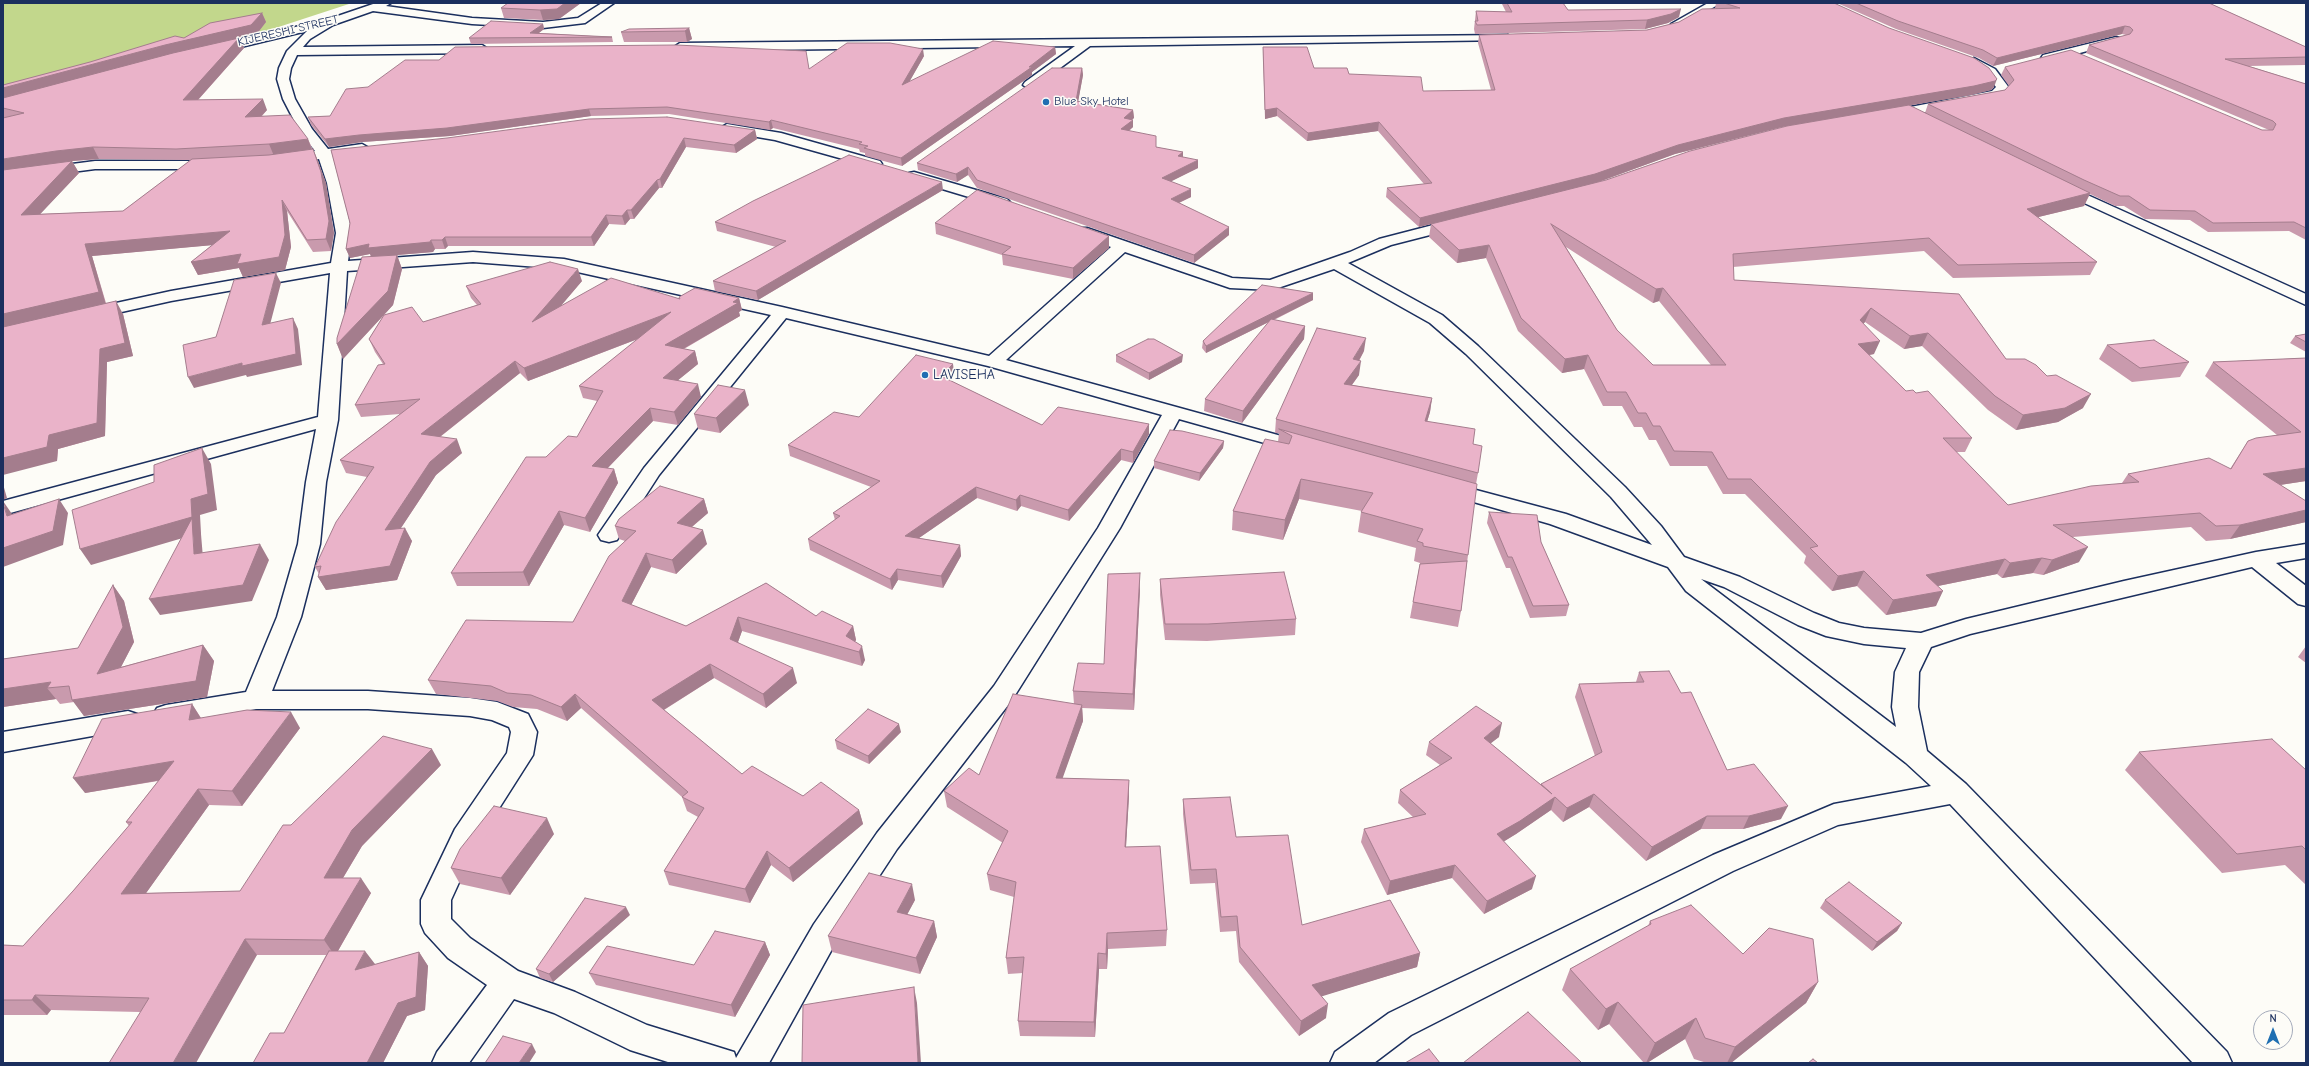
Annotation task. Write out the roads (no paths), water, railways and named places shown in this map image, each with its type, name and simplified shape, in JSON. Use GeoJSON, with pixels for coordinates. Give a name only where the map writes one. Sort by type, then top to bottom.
{"type":"FeatureCollection","features":[{"type":"Feature","properties":{"kind":"street","name":"KIJERESHI STREET"},"geometry":{"type":"LineString","coordinates":[[202,52],[328,23],[386,3]]}},
{"type":"Feature","properties":{"kind":"street"},"geometry":{"type":"LineString","coordinates":[[373,8],[472,22],[544,25],[581,21],[609,3]]}},
{"type":"Feature","properties":{"kind":"street"},"geometry":{"type":"LineString","coordinates":[[1666,28],[1690,18],[1705,7],[1716,3]]}},
{"type":"Feature","properties":{"kind":"street"},"geometry":{"type":"LineString","coordinates":[[256,700],[289,617],[309,544],[316,482],[328,420],[339,267],[344,233],[334,182],[324,154],[306,130],[289,99],[283,79],[285,68],[293,51],[306,37],[328,23]]}},
{"type":"Feature","properties":{"kind":"street"},"geometry":{"type":"LineString","coordinates":[[664,47],[1520,38]]}},
{"type":"Feature","properties":{"kind":"street"},"geometry":{"type":"LineString","coordinates":[[2034,61],[2122,38]]}},
{"type":"Feature","properties":{"kind":"street"},"geometry":{"type":"LineString","coordinates":[[1017,93],[1087,43]]}},
{"type":"Feature","properties":{"kind":"street"},"geometry":{"type":"LineString","coordinates":[[293,51],[492,49]]}},
{"type":"Feature","properties":{"kind":"street"},"geometry":{"type":"LineString","coordinates":[[2070,52],[2092,61]]}},
{"type":"Feature","properties":{"kind":"street"},"geometry":{"type":"LineString","coordinates":[[1879,117],[1996,94],[2003,88],[1991,72],[1961,57]]}},
{"type":"Feature","properties":{"kind":"street"},"geometry":{"type":"LineString","coordinates":[[1991,72],[2006,68]]}},
{"type":"Feature","properties":{"kind":"street"},"geometry":{"type":"LineString","coordinates":[[1909,112],[1931,122]]}},
{"type":"Feature","properties":{"kind":"street"},"geometry":{"type":"LineString","coordinates":[[716,126],[776,136],[888,168]]}},
{"type":"Feature","properties":{"kind":"street"},"geometry":{"type":"LineString","coordinates":[[274,161],[378,146]]}},
{"type":"Feature","properties":{"kind":"street"},"geometry":{"type":"LineString","coordinates":[[3,177],[95,165],[182,166],[229,164]]}},
{"type":"Feature","properties":{"kind":"street"},"geometry":{"type":"LineString","coordinates":[[917,165],[903,173],[1012,206]]}},
{"type":"Feature","properties":{"kind":"street"},"geometry":{"type":"LineString","coordinates":[[3,191],[26,173]]}},
{"type":"Feature","properties":{"kind":"street"},"geometry":{"type":"LineString","coordinates":[[2045,179],[2306,300]]}},
{"type":"Feature","properties":{"kind":"street"},"geometry":{"type":"LineString","coordinates":[[1070,227],[1230,283],[1272,285],[1385,242],[1470,220]]}},
{"type":"Feature","properties":{"kind":"street"},"geometry":{"type":"LineString","coordinates":[[993,362],[1122,246]]}},
{"type":"Feature","properties":{"kind":"street"},"geometry":{"type":"LineString","coordinates":[[78,316],[171,296],[339,267],[473,257],[529,260],[564,264],[782,312],[993,362],[1326,454]]}},
{"type":"Feature","properties":{"kind":"street"},"geometry":{"type":"LineString","coordinates":[[1334,262],[1436,319],[1472,350],[1618,492],[1653,531],[1678,562],[1694,586],[1915,756],[1956,792],[2215,1063]]}},
{"type":"Feature","properties":{"kind":"street"},"geometry":{"type":"LineString","coordinates":[[608,535],[651,472],[704,406],[758,344],[782,312]]}},
{"type":"Feature","properties":{"kind":"street"},"geometry":{"type":"LineString","coordinates":[[751,1063],[825,933],[883,848],[1003,693],[1109,528],[1173,412]]}},
{"type":"Feature","properties":{"kind":"street"},"geometry":{"type":"LineString","coordinates":[[3,508],[328,420]]}},
{"type":"Feature","properties":{"kind":"street"},"geometry":{"type":"LineString","coordinates":[[1431,483],[1558,519],[1678,562],[1732,582],[1806,619],[1835,630],[1864,636],[1921,642],[1966,627],[2256,559],[2306,551]]}},
{"type":"Feature","properties":{"kind":"street"},"geometry":{"type":"LineString","coordinates":[[2256,559],[2306,598]]}},
{"type":"Feature","properties":{"kind":"street"},"geometry":{"type":"LineString","coordinates":[[1915,756],[1906,707],[1907,672],[1921,642]]}},
{"type":"Feature","properties":{"kind":"street"},"geometry":{"type":"LineString","coordinates":[[3,742],[256,700],[368,700],[470,707],[497,711],[519,721],[524,732],[520,755],[465,837],[436,900],[436,924],[458,948],[508,982],[564,1002],[642,1039],[722,1063]]}},
{"type":"Feature","properties":{"kind":"street"},"geometry":{"type":"LineString","coordinates":[[1347,1063],[1400,1024],[1723,863],[1834,815],[1956,792]]}},
{"type":"Feature","properties":{"kind":"street"},"geometry":{"type":"LineString","coordinates":[[449,1063],[508,982]]}},
{"type":"Feature","properties":{"kind":"place","name":"Blue Sky Hotel"},"geometry":{"type":"Point","coordinates":[1046,102]}},
{"type":"Feature","properties":{"kind":"place","name":"LAVISEHA"},"geometry":{"type":"Point","coordinates":[925,375]}}]}
